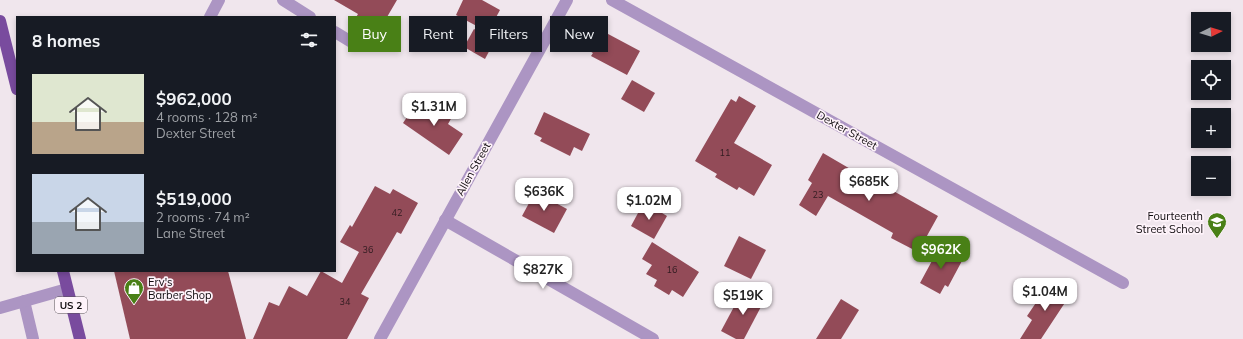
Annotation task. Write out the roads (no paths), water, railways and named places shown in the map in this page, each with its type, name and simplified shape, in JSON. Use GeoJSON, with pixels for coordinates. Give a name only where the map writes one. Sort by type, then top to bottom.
{"type":"FeatureCollection","features":[{"type":"Feature","properties":{"kind":"main road"},"geometry":{"type":"LineString","coordinates":[[0,21],[16,85]]}},
{"type":"Feature","properties":{"kind":"main road","name":"US 2"},"geometry":{"type":"LineString","coordinates":[[66,278],[80,339]]}},
{"type":"Feature","properties":{"kind":"street"},"geometry":{"type":"LineString","coordinates":[[283,0],[308,16]]}},
{"type":"Feature","properties":{"kind":"street","name":"Allen Street"},"geometry":{"type":"LineString","coordinates":[[380,339],[567,0]]}},
{"type":"Feature","properties":{"kind":"street","name":"Dexter Street"},"geometry":{"type":"LineString","coordinates":[[612,0],[1123,283]]}},
{"type":"Feature","properties":{"kind":"street"},"geometry":{"type":"LineString","coordinates":[[336,33],[348,40]]}},
{"type":"Feature","properties":{"kind":"street"},"geometry":{"type":"LineString","coordinates":[[445,220],[653,339]]}},
{"type":"Feature","properties":{"kind":"street"},"geometry":{"type":"LineString","coordinates":[[0,308],[24,301],[66,278]]}},
{"type":"Feature","properties":{"kind":"street"},"geometry":{"type":"LineString","coordinates":[[24,301],[33,339]]}},
{"type":"Feature","properties":{"kind":"place","name":"Fourteenth Street School"},"geometry":{"type":"Point","coordinates":[1217,239]}},
{"type":"Feature","properties":{"kind":"place","name":"Erv's Barber Shop"},"geometry":{"type":"Point","coordinates":[134,305]}}]}
